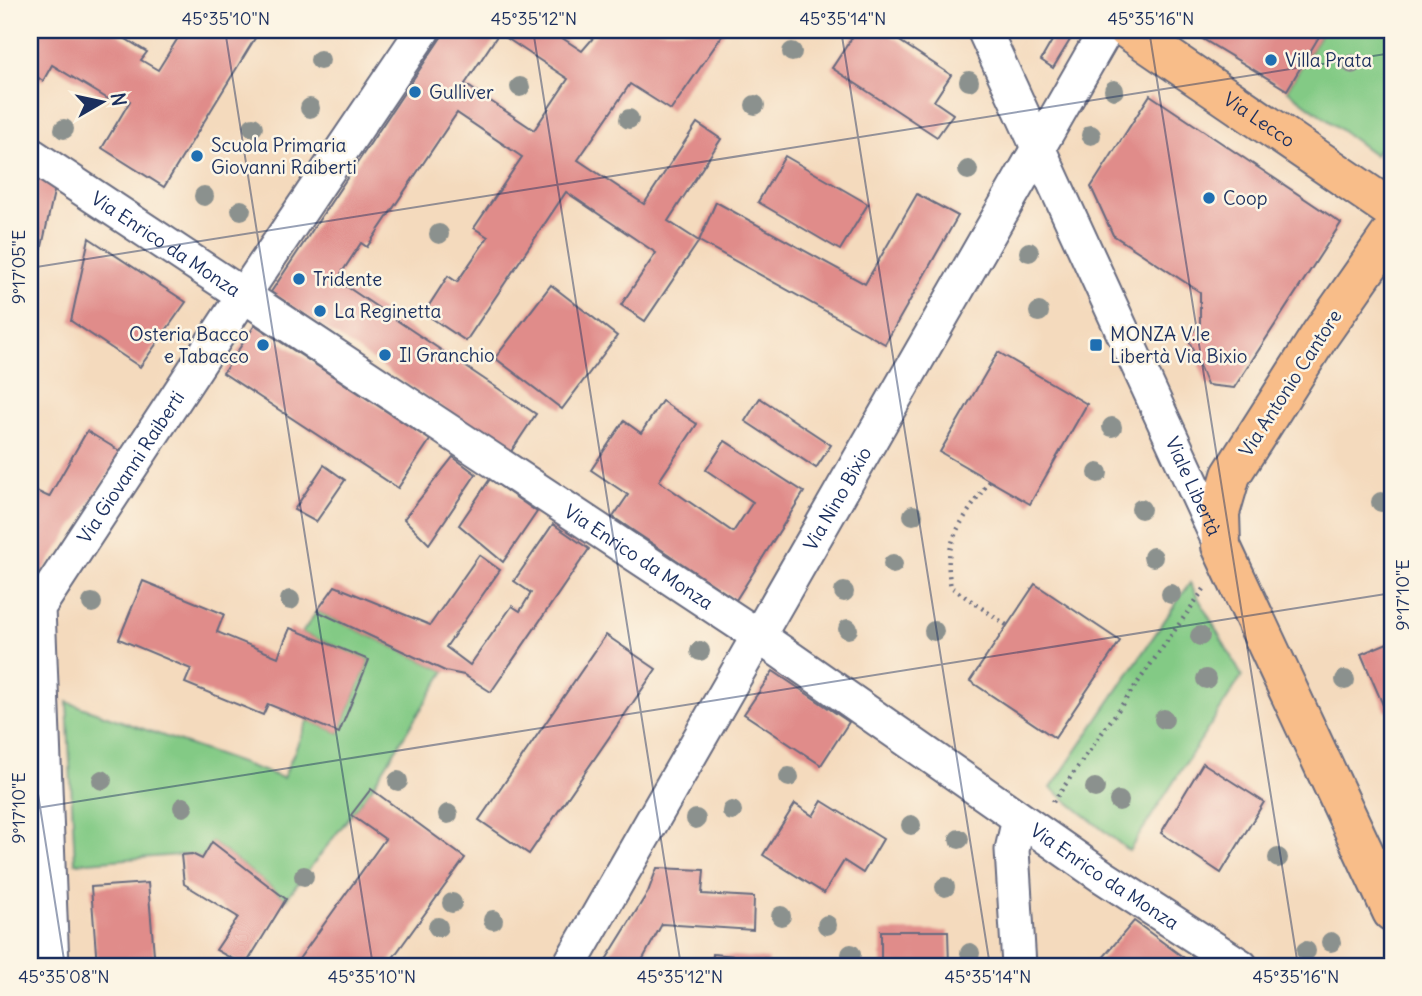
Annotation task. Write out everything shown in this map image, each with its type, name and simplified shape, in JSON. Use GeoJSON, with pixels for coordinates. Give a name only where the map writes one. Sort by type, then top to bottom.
{"type":"FeatureCollection","features":[{"type":"Feature","properties":{"kind":"main road","name":"Via Lecco"},"geometry":{"type":"LineString","coordinates":[[1128,30],[1392,210]]}},
{"type":"Feature","properties":{"kind":"main road","name":"Via Antonio Cantore"},"geometry":{"type":"LineString","coordinates":[[1224,552],[1220,513],[1231,475],[1320,335],[1392,232]]}},
{"type":"Feature","properties":{"kind":"main road","name":"Viale Libertà"},"geometry":{"type":"LineString","coordinates":[[1224,552],[1392,912]]}},
{"type":"Feature","properties":{"kind":"street","name":"Via Giovanni Raiberti"},"geometry":{"type":"LineString","coordinates":[[52,966],[34,607],[423,30]]}},
{"type":"Feature","properties":{"kind":"street","name":"Viale Libertà"},"geometry":{"type":"LineString","coordinates":[[984,30],[1002,45],[1039,146],[1224,552]]}},
{"type":"Feature","properties":{"kind":"street","name":"Via Nino Bixio"},"geometry":{"type":"LineString","coordinates":[[569,966],[1106,30]]}},
{"type":"Feature","properties":{"kind":"street","name":"Via Enrico da Monza"},"geometry":{"type":"LineString","coordinates":[[30,154],[757,635],[1027,824],[1241,966]]}},
{"type":"Feature","properties":{"kind":"street"},"geometry":{"type":"LineString","coordinates":[[1019,966],[1012,850],[1027,824]]}},
{"type":"Feature","properties":{"kind":"path"},"geometry":{"type":"LineString","coordinates":[[989,481],[950,543],[947,564],[951,587],[1007,626]]}},
{"type":"Feature","properties":{"kind":"path"},"geometry":{"type":"LineString","coordinates":[[1027,824],[1224,552]]}},
{"type":"Feature","properties":{"kind":"green space"},"geometry":{"type":"Polygon","coordinates":[[[1323,30],[1392,30],[1392,129],[1375,155],[1287,90],[1323,30]]]}},
{"type":"Feature","properties":{"kind":"green space"},"geometry":{"type":"Polygon","coordinates":[[[1190,583],[1242,676],[1129,851],[1051,788],[1190,583]]]}},
{"type":"Feature","properties":{"kind":"green space"},"geometry":{"type":"Polygon","coordinates":[[[317,611],[445,671],[371,789],[286,899],[212,842],[202,859],[192,854],[75,863],[67,702],[283,778],[308,720],[339,733],[369,660],[302,633],[317,611]]]}},
{"type":"Feature","properties":{"kind":"building"},"geometry":{"type":"Polygon","coordinates":[[[30,30],[111,30],[147,52],[141,60],[158,70],[183,30],[260,30],[164,187],[102,148],[130,101],[118,94],[113,102],[52,65],[43,81],[30,72],[30,30]]]}},
{"type":"Feature","properties":{"kind":"building"},"geometry":{"type":"Polygon","coordinates":[[[446,30],[550,30],[582,51],[600,30],[726,30],[671,110],[630,84],[578,160],[644,204],[697,123],[721,139],[668,221],[699,241],[645,321],[621,305],[656,253],[566,192],[466,341],[424,313],[448,276],[457,282],[488,237],[474,228],[522,157],[457,113],[367,247],[361,243],[337,280],[536,414],[510,453],[271,292],[446,30]],[[499,33],[465,84],[534,130],[568,79],[499,33]]]}},
{"type":"Feature","properties":{"kind":"building"},"geometry":{"type":"Polygon","coordinates":[[[857,30],[883,30],[951,75],[934,101],[953,114],[937,137],[832,68],[857,30]]]}},
{"type":"Feature","properties":{"kind":"building","name":"Villa Prata"},"geometry":{"type":"Polygon","coordinates":[[[1188,30],[1323,30],[1287,90],[1188,30]]]}},
{"type":"Feature","properties":{"kind":"building"},"geometry":{"type":"Polygon","coordinates":[[[1057,32],[1070,40],[1053,68],[1041,60],[1057,32]]]}},
{"type":"Feature","properties":{"kind":"building"},"geometry":{"type":"Polygon","coordinates":[[[1150,95],[1341,223],[1234,388],[1207,385],[1188,338],[1200,323],[1200,292],[1113,235],[1091,187],[1150,95]]]}},
{"type":"Feature","properties":{"kind":"building"},"geometry":{"type":"Polygon","coordinates":[[[785,156],[868,204],[840,250],[758,202],[785,156]]]}},
{"type":"Feature","properties":{"kind":"building"},"geometry":{"type":"Polygon","coordinates":[[[30,169],[55,187],[31,297],[30,297],[30,169]]]}},
{"type":"Feature","properties":{"kind":"building"},"geometry":{"type":"Polygon","coordinates":[[[917,194],[958,216],[885,344],[699,241],[716,202],[865,284],[917,194]]]}},
{"type":"Feature","properties":{"kind":"building"},"geometry":{"type":"Polygon","coordinates":[[[89,238],[186,302],[140,367],[71,321],[89,238]]]}},
{"type":"Feature","properties":{"kind":"building"},"geometry":{"type":"Polygon","coordinates":[[[551,285],[617,336],[562,409],[495,358],[551,285]]]}},
{"type":"Feature","properties":{"kind":"building"},"geometry":{"type":"Polygon","coordinates":[[[255,325],[430,440],[398,488],[223,373],[255,325]]]}},
{"type":"Feature","properties":{"kind":"building"},"geometry":{"type":"Polygon","coordinates":[[[998,352],[1087,404],[1030,504],[940,452],[998,352]]]}},
{"type":"Feature","properties":{"kind":"building"},"geometry":{"type":"Polygon","coordinates":[[[760,398],[831,445],[816,468],[745,421],[760,398]]]}},
{"type":"Feature","properties":{"kind":"building"},"geometry":{"type":"Polygon","coordinates":[[[662,401],[697,424],[659,481],[733,532],[753,502],[706,470],[725,441],[804,492],[736,600],[613,517],[628,495],[591,470],[624,421],[641,433],[662,401]]]}},
{"type":"Feature","properties":{"kind":"building"},"geometry":{"type":"Polygon","coordinates":[[[87,431],[123,453],[33,586],[30,585],[30,488],[49,497],[87,431]]]}},
{"type":"Feature","properties":{"kind":"building"},"geometry":{"type":"Polygon","coordinates":[[[453,457],[476,474],[429,544],[404,519],[453,457]]]}},
{"type":"Feature","properties":{"kind":"building"},"geometry":{"type":"Polygon","coordinates":[[[324,465],[345,480],[316,522],[294,510],[324,465]]]}},
{"type":"Feature","properties":{"kind":"building"},"geometry":{"type":"Polygon","coordinates":[[[490,479],[537,512],[503,562],[459,525],[490,479]]]}},
{"type":"Feature","properties":{"kind":"building"},"geometry":{"type":"Polygon","coordinates":[[[553,524],[589,549],[491,692],[464,675],[445,671],[317,611],[335,586],[430,625],[479,555],[500,570],[446,647],[470,665],[512,606],[520,611],[531,593],[514,581],[553,524]]]}},
{"type":"Feature","properties":{"kind":"building"},"geometry":{"type":"Polygon","coordinates":[[[143,581],[224,614],[217,632],[278,657],[290,628],[369,660],[339,733],[268,704],[263,715],[185,683],[191,669],[119,639],[143,581]]]}},
{"type":"Feature","properties":{"kind":"building"},"geometry":{"type":"Polygon","coordinates":[[[1035,584],[1120,641],[1055,738],[970,681],[1035,584]]]}},
{"type":"Feature","properties":{"kind":"building"},"geometry":{"type":"Polygon","coordinates":[[[606,635],[656,669],[529,854],[479,820],[606,635]]]}},
{"type":"Feature","properties":{"kind":"building"},"geometry":{"type":"Polygon","coordinates":[[[1392,641],[1392,709],[1386,712],[1361,654],[1392,641]]]}},
{"type":"Feature","properties":{"kind":"building"},"geometry":{"type":"Polygon","coordinates":[[[773,671],[849,722],[821,765],[744,714],[773,671]]]}},
{"type":"Feature","properties":{"kind":"building"},"geometry":{"type":"Polygon","coordinates":[[[1203,763],[1264,802],[1221,873],[1161,833],[1203,763]]]}},
{"type":"Feature","properties":{"kind":"building"},"geometry":{"type":"Polygon","coordinates":[[[371,789],[465,858],[387,966],[294,966],[385,839],[351,815],[371,789]]]}},
{"type":"Feature","properties":{"kind":"building"},"geometry":{"type":"Polygon","coordinates":[[[822,801],[883,839],[863,873],[844,861],[824,893],[763,855],[795,804],[813,816],[822,801]]]}},
{"type":"Feature","properties":{"kind":"building"},"geometry":{"type":"Polygon","coordinates":[[[212,842],[286,899],[245,966],[216,950],[238,917],[184,884],[181,855],[192,854],[202,859],[212,842]]]}},
{"type":"Feature","properties":{"kind":"building"},"geometry":{"type":"Polygon","coordinates":[[[657,868],[704,870],[702,894],[754,897],[753,930],[662,924],[639,966],[602,966],[648,892],[657,868]]]}},
{"type":"Feature","properties":{"kind":"building"},"geometry":{"type":"Polygon","coordinates":[[[148,883],[155,966],[97,966],[91,887],[148,883]]]}},
{"type":"Feature","properties":{"kind":"building"},"geometry":{"type":"Polygon","coordinates":[[[1134,921],[1195,966],[1096,966],[1134,921]]]}},
{"type":"Feature","properties":{"kind":"building"},"geometry":{"type":"Polygon","coordinates":[[[881,931],[948,931],[949,966],[881,966],[881,931]]]}},
{"type":"Feature","properties":{"kind":"building"},"geometry":{"type":"Polygon","coordinates":[[[713,954],[769,959],[768,966],[712,966],[713,954]]]}},
{"type":"Feature","properties":{"kind":"place","name":"Villa Prata"},"geometry":{"type":"Point","coordinates":[1271,60]}},
{"type":"Feature","properties":{"kind":"place","name":"Gulliver"},"geometry":{"type":"Point","coordinates":[415,92]}},
{"type":"Feature","properties":{"kind":"place","name":"Scuola Primaria Giovanni Raiberti"},"geometry":{"type":"Point","coordinates":[197,156]}},
{"type":"Feature","properties":{"kind":"place","name":"Coop"},"geometry":{"type":"Point","coordinates":[1209,198]}},
{"type":"Feature","properties":{"kind":"place","name":"Tridente"},"geometry":{"type":"Point","coordinates":[299,279]}},
{"type":"Feature","properties":{"kind":"place","name":"La Reginetta"},"geometry":{"type":"Point","coordinates":[320,311]}},
{"type":"Feature","properties":{"kind":"place","name":"Osteria Bacco e Tabacco"},"geometry":{"type":"Point","coordinates":[263,345]}},
{"type":"Feature","properties":{"kind":"place","name":"MONZA V.le Libertà Via Bixio"},"geometry":{"type":"Point","coordinates":[1096,345]}},
{"type":"Feature","properties":{"kind":"place","name":"Il Granchio"},"geometry":{"type":"Point","coordinates":[385,355]}}]}
